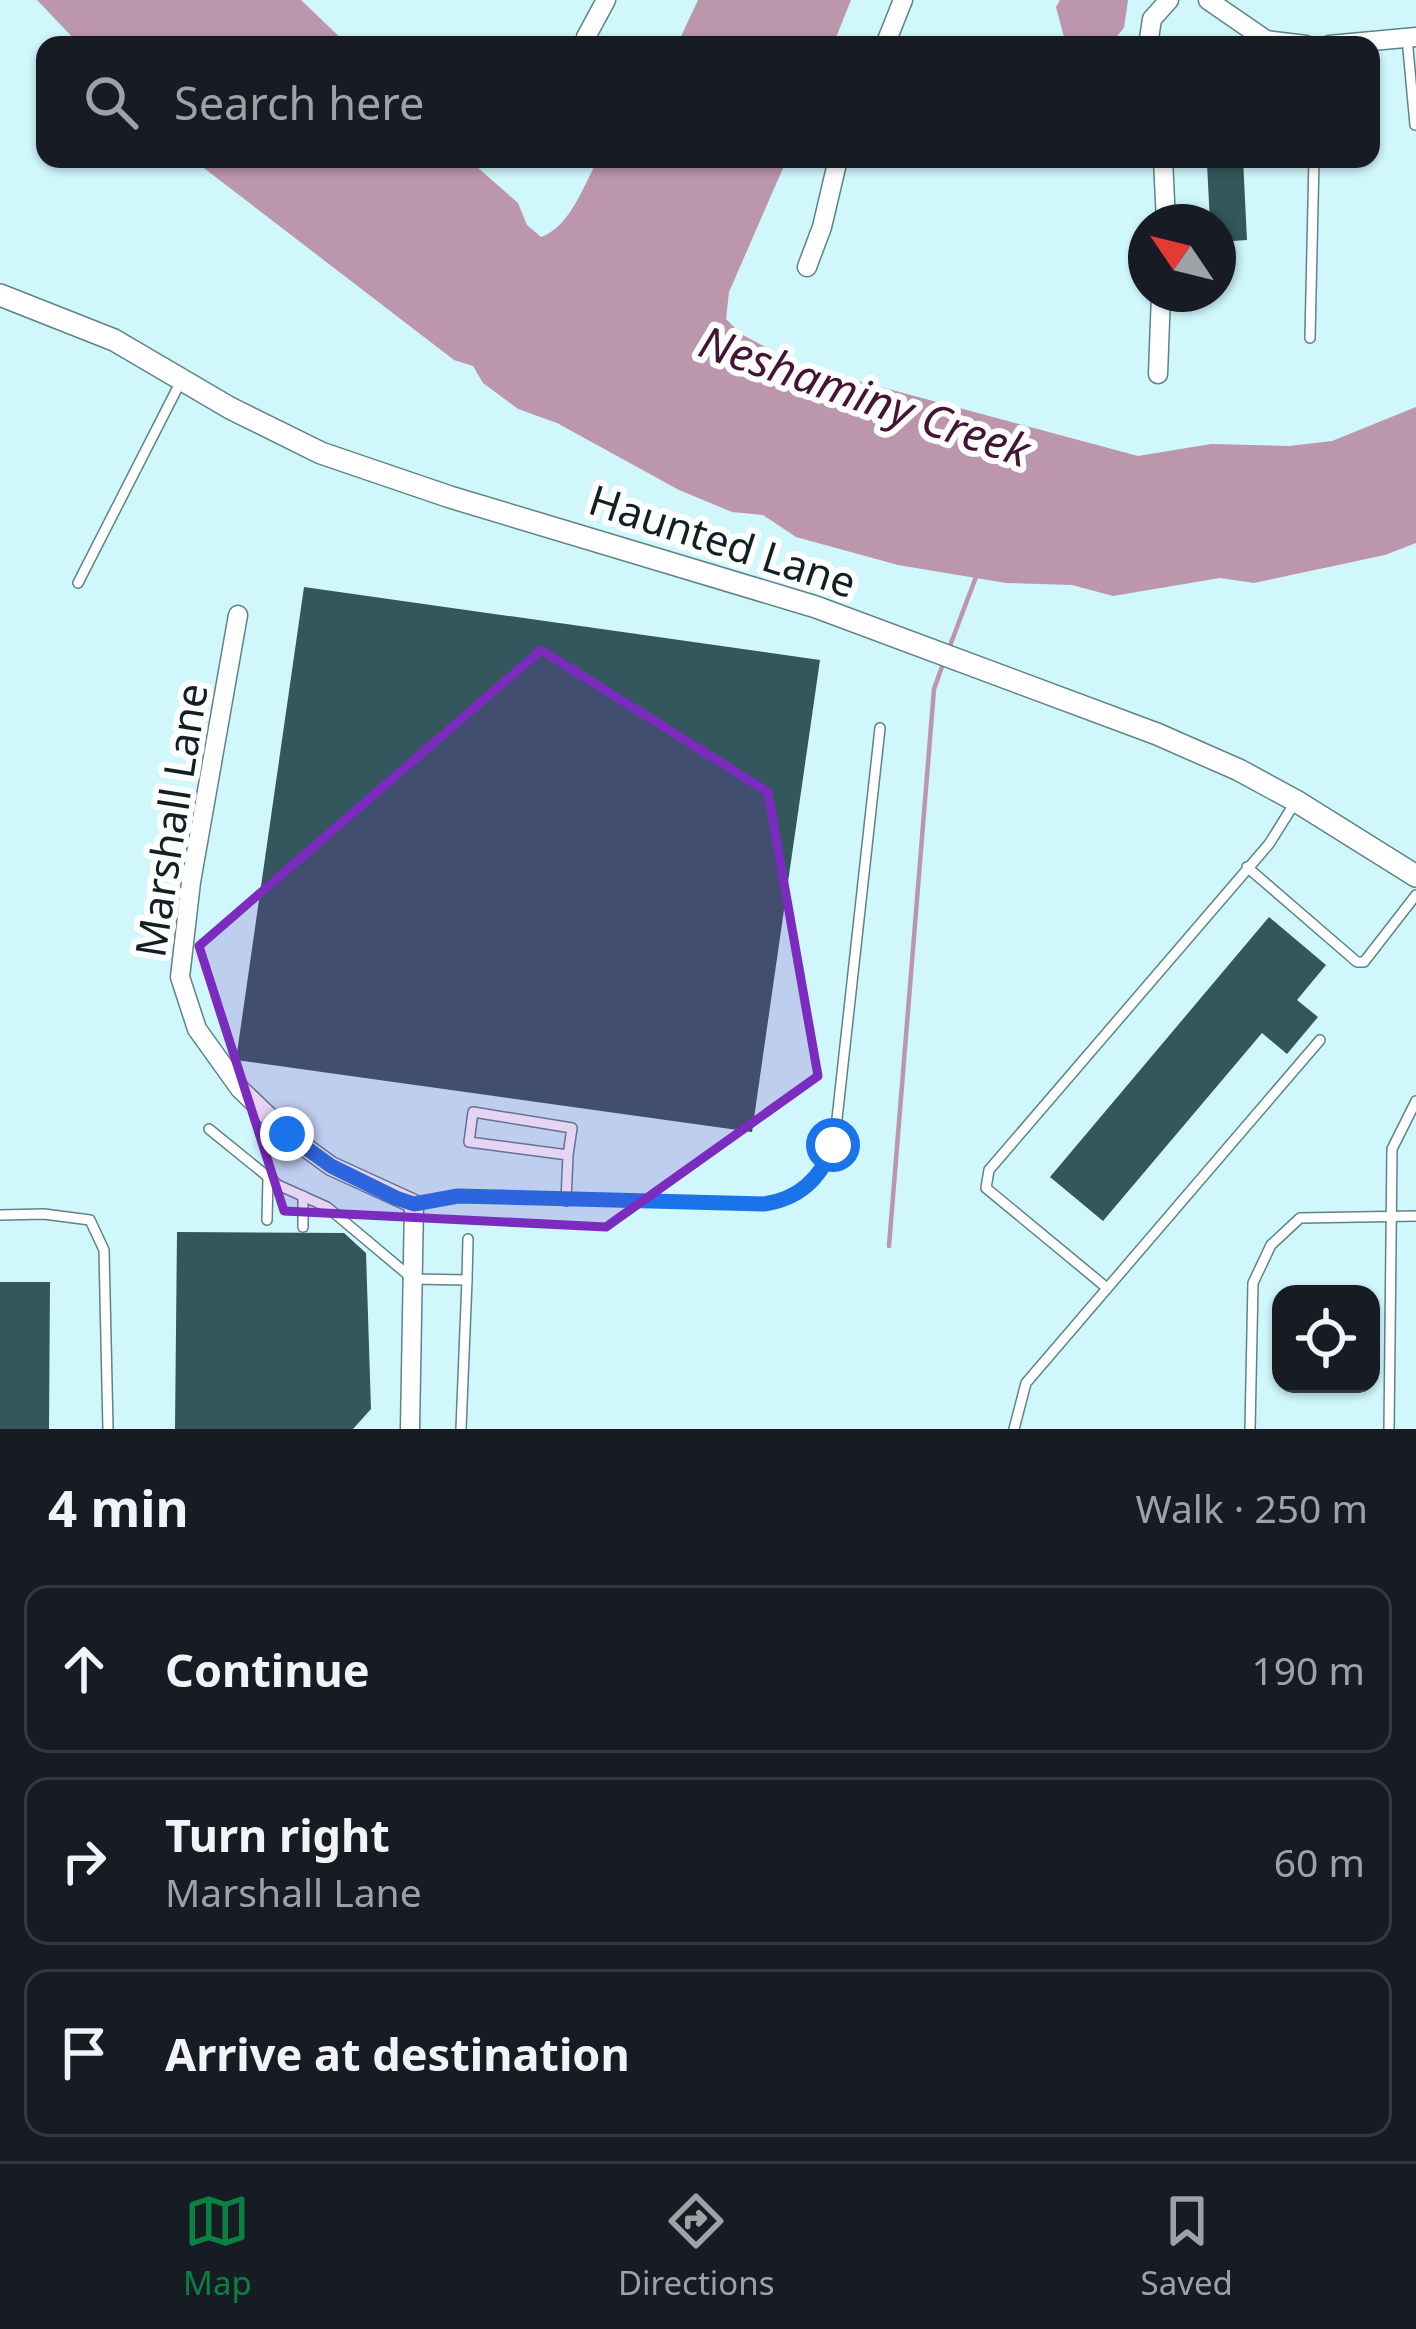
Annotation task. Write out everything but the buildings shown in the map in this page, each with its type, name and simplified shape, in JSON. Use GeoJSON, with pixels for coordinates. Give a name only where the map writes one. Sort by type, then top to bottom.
{"type":"FeatureCollection","features":[{"type":"Feature","properties":{"kind":"street"},"geometry":{"type":"LineString","coordinates":[[587,36],[606,0]]}},
{"type":"Feature","properties":{"kind":"street"},"geometry":{"type":"LineString","coordinates":[[889,36],[903,0]]}},
{"type":"Feature","properties":{"kind":"street"},"geometry":{"type":"LineString","coordinates":[[1149,36],[1152,19],[1169,0]]}},
{"type":"Feature","properties":{"kind":"street"},"geometry":{"type":"LineString","coordinates":[[1208,0],[1260,36]]}},
{"type":"Feature","properties":{"kind":"street"},"geometry":{"type":"LineString","coordinates":[[1380,40],[1411,37]]}},
{"type":"Feature","properties":{"kind":"street"},"geometry":{"type":"LineString","coordinates":[[807,267],[836,168]]}},
{"type":"Feature","properties":{"kind":"street"},"geometry":{"type":"LineString","coordinates":[[1163,168],[1165,204]]}},
{"type":"Feature","properties":{"kind":"street","name":"Haunted Lane"},"geometry":{"type":"LineString","coordinates":[[0,295],[114,340],[321,453],[816,607],[1157,734],[1296,801],[1416,876]]}},
{"type":"Feature","properties":{"kind":"street"},"geometry":{"type":"LineString","coordinates":[[1158,374],[1160,312]]}},
{"type":"Feature","properties":{"kind":"street","name":"Marshall Lane"},"geometry":{"type":"LineString","coordinates":[[238,615],[191,882],[180,977],[197,1029],[241,1089],[318,1158],[361,1183],[414,1204]]}},
{"type":"Feature","properties":{"kind":"street"},"geometry":{"type":"LineString","coordinates":[[410,1429],[414,1204]]}},
{"type":"Feature","properties":{"kind":"lane"},"geometry":{"type":"LineString","coordinates":[[1411,37],[1415,125]]}},
{"type":"Feature","properties":{"kind":"lane"},"geometry":{"type":"LineString","coordinates":[[1310,338],[1314,168]]}},
{"type":"Feature","properties":{"kind":"lane"},"geometry":{"type":"LineString","coordinates":[[78,583],[182,379]]}},
{"type":"Feature","properties":{"kind":"lane"},"geometry":{"type":"LineString","coordinates":[[414,1204],[458,1196],[764,1204],[798,1195],[828,1159],[833,1145],[880,728]]}},
{"type":"Feature","properties":{"kind":"lane"},"geometry":{"type":"LineString","coordinates":[[1107,1288],[986,1188],[989,1170],[1269,844],[1296,801]]}},
{"type":"Feature","properties":{"kind":"lane"},"geometry":{"type":"LineString","coordinates":[[1247,867],[1357,962],[1364,962],[1416,895]]}},
{"type":"Feature","properties":{"kind":"lane"},"geometry":{"type":"LineString","coordinates":[[1014,1429],[1026,1383],[1320,1040]]}},
{"type":"Feature","properties":{"kind":"lane"},"geometry":{"type":"LineString","coordinates":[[1389,1429],[1392,1149],[1416,1102]]}},
{"type":"Feature","properties":{"kind":"lane"},"geometry":{"type":"LineString","coordinates":[[566,1201],[572,1128],[473,1112],[469,1142],[568,1155]]}},
{"type":"Feature","properties":{"kind":"lane"},"geometry":{"type":"LineString","coordinates":[[209,1129],[268,1178],[327,1207],[413,1279],[467,1280]]}},
{"type":"Feature","properties":{"kind":"lane"},"geometry":{"type":"LineString","coordinates":[[267,1220],[268,1178]]}},
{"type":"Feature","properties":{"kind":"lane"},"geometry":{"type":"LineString","coordinates":[[303,1196],[303,1227]]}},
{"type":"Feature","properties":{"kind":"lane"},"geometry":{"type":"LineString","coordinates":[[0,1215],[90,1220],[104,1250],[108,1429]]}},
{"type":"Feature","properties":{"kind":"lane"},"geometry":{"type":"LineString","coordinates":[[1250,1429],[1253,1283],[1271,1245],[1300,1218],[1416,1216]]}},
{"type":"Feature","properties":{"kind":"lane"},"geometry":{"type":"LineString","coordinates":[[461,1429],[468,1239]]}},
{"type":"Feature","properties":{"kind":"highlighted area"},"geometry":{"type":"Polygon","coordinates":[[[541,650],[768,792],[818,1076],[606,1227],[284,1211],[199,946],[541,650]]]}},
{"type":"Feature","properties":{"kind":"water"},"geometry":{"type":"Polygon","coordinates":[[[37,0],[301,0],[339,36],[71,36],[37,0]]]}},
{"type":"Feature","properties":{"kind":"water"},"geometry":{"type":"Polygon","coordinates":[[[698,0],[851,0],[837,36],[681,36],[698,0]]]}},
{"type":"Feature","properties":{"kind":"water"},"geometry":{"type":"Polygon","coordinates":[[[1060,0],[1128,0],[1124,28],[1117,36],[1064,36],[1056,7],[1060,0]]]}},
{"type":"Feature","properties":{"kind":"water","name":"Neshaminy Creek"},"geometry":{"type":"Polygon","coordinates":[[[204,168],[478,168],[518,203],[527,225],[541,237],[568,215],[593,168],[783,168],[729,292],[726,319],[741,334],[799,365],[1138,456],[1211,444],[1289,446],[1332,441],[1416,407],[1416,543],[1385,555],[1254,583],[1220,578],[1113,596],[1072,585],[1006,583],[898,565],[796,537],[763,515],[732,512],[679,490],[557,423],[518,409],[483,383],[473,366],[454,360],[204,168]]]}},
{"type":"Feature","properties":{"kind":"waterway"},"geometry":{"type":"LineString","coordinates":[[948,651],[976,577]]}},
{"type":"Feature","properties":{"kind":"waterway"},"geometry":{"type":"LineString","coordinates":[[889,1246],[934,689],[944,661]]}},
{"type":"Feature","properties":{"kind":"route"},"geometry":{"type":"LineString","coordinates":[[287,1134],[361,1183],[414,1204],[458,1196],[764,1204],[798,1195],[828,1159],[833,1145]]}}]}
